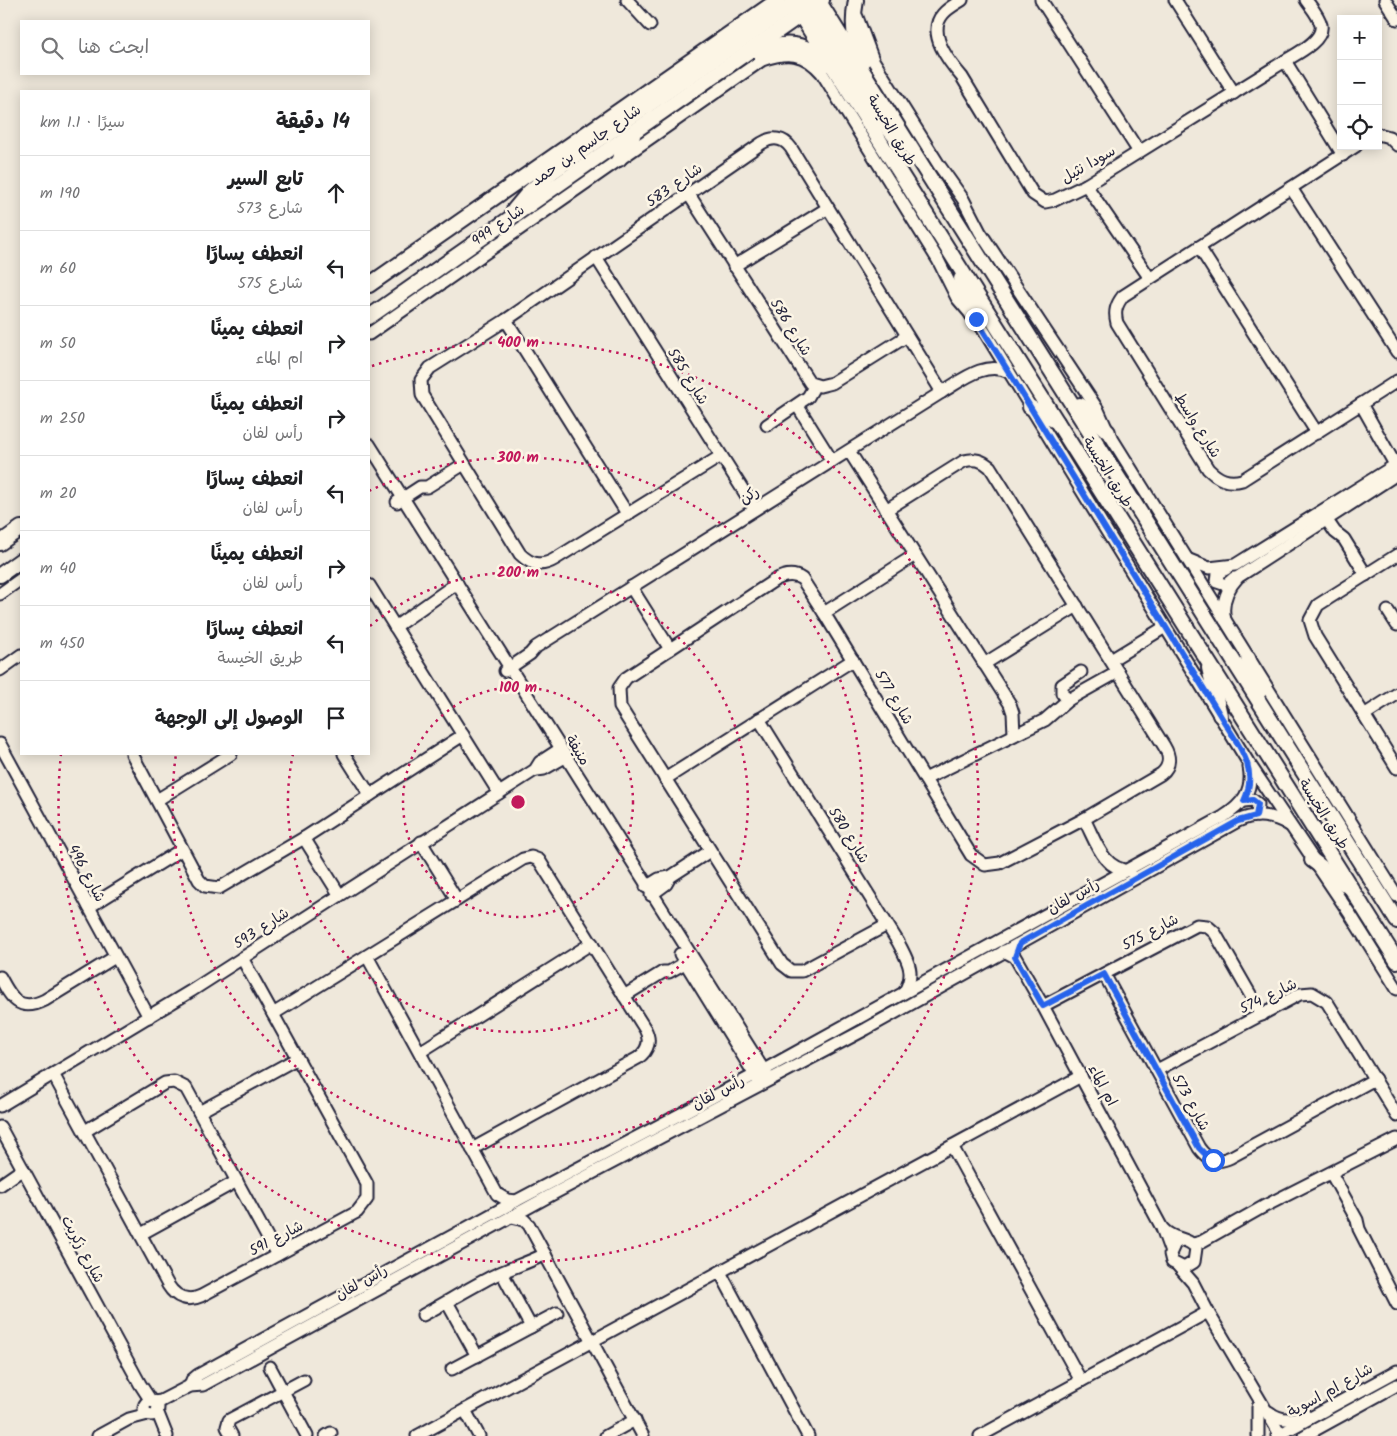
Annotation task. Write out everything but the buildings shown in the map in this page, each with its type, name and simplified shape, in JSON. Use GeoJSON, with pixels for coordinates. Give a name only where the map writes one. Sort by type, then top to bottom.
{"type":"FeatureCollection","features":[{"type":"Feature","properties":{"kind":"main road"},"geometry":{"type":"LineString","coordinates":[[729,34],[758,0]]}},
{"type":"Feature","properties":{"kind":"main road","name":"شارع جاسم بن حمد"},"geometry":{"type":"LineString","coordinates":[[370,284],[778,0]]}},
{"type":"Feature","properties":{"kind":"main road"},"geometry":{"type":"LineString","coordinates":[[509,219],[528,192],[552,172],[806,3],[879,117],[927,174]]}},
{"type":"Feature","properties":{"kind":"main road","name":"شارع جاسم بن حمد"},"geometry":{"type":"LineString","coordinates":[[370,317],[729,66],[806,3]]}},
{"type":"Feature","properties":{"kind":"main road","name":"طريق الخيسة"},"geometry":{"type":"LineString","coordinates":[[806,3],[839,74],[892,162],[1206,655],[1397,961]]}},
{"type":"Feature","properties":{"kind":"main road","name":"طريق الخيسة"},"geometry":{"type":"LineString","coordinates":[[806,3],[871,85],[1397,921]]}},
{"type":"Feature","properties":{"kind":"main road"},"geometry":{"type":"LineString","coordinates":[[855,5],[855,40],[871,85]]}},
{"type":"Feature","properties":{"kind":"main road"},"geometry":{"type":"LineString","coordinates":[[729,66],[748,61],[770,47],[787,44],[815,52],[839,74]]}},
{"type":"Feature","properties":{"kind":"main road"},"geometry":{"type":"LineString","coordinates":[[619,159],[638,129]]}},
{"type":"Feature","properties":{"kind":"main road"},"geometry":{"type":"LineString","coordinates":[[955,259],[972,314]]}},
{"type":"Feature","properties":{"kind":"main road"},"geometry":{"type":"LineString","coordinates":[[1063,390],[1108,432]]}},
{"type":"Feature","properties":{"kind":"main road"},"geometry":{"type":"LineString","coordinates":[[1030,407],[1058,423]]}},
{"type":"Feature","properties":{"kind":"main road"},"geometry":{"type":"LineString","coordinates":[[0,543],[20,529]]}},
{"type":"Feature","properties":{"kind":"main road"},"geometry":{"type":"LineString","coordinates":[[0,575],[20,561]]}},
{"type":"Feature","properties":{"kind":"main road"},"geometry":{"type":"LineString","coordinates":[[1206,655],[1220,715]]}},
{"type":"Feature","properties":{"kind":"main road"},"geometry":{"type":"LineString","coordinates":[[1248,658],[1267,714]]}},
{"type":"Feature","properties":{"kind":"main road"},"geometry":{"type":"LineString","coordinates":[[1312,860],[1353,891]]}},
{"type":"Feature","properties":{"kind":"street"},"geometry":{"type":"LineString","coordinates":[[627,0],[650,25]]}},
{"type":"Feature","properties":{"kind":"street","name":"سودا نثيل"},"geometry":{"type":"LineString","coordinates":[[962,0],[942,15],[937,26],[938,39],[952,65],[962,77],[1033,194],[1039,200],[1050,201],[1086,185],[1285,61],[1316,39],[1321,32],[1320,23],[1306,0]]}},
{"type":"Feature","properties":{"kind":"street"},"geometry":{"type":"LineString","coordinates":[[1041,0],[1139,152]]}},
{"type":"Feature","properties":{"kind":"street"},"geometry":{"type":"LineString","coordinates":[[1175,0],[1234,93]]}},
{"type":"Feature","properties":{"kind":"street"},"geometry":{"type":"LineString","coordinates":[[1385,0],[1397,19]]}},
{"type":"Feature","properties":{"kind":"street"},"geometry":{"type":"LineString","coordinates":[[1392,0],[1397,7]]}},
{"type":"Feature","properties":{"kind":"street","name":"طريق الخيسة"},"geometry":{"type":"LineString","coordinates":[[855,5],[873,60],[939,165],[964,199],[980,232],[1098,410],[1108,432],[1185,558],[1397,896]]}},
{"type":"Feature","properties":{"kind":"street","name":"شارع 999"},"geometry":{"type":"LineString","coordinates":[[370,333],[762,60],[778,54],[799,55]]}},
{"type":"Feature","properties":{"kind":"street","name":"طريق الخيسة"},"geometry":{"type":"LineString","coordinates":[[799,55],[814,64],[822,73],[938,260],[957,298],[972,314],[992,343],[1248,762],[1350,914],[1397,989]]}},
{"type":"Feature","properties":{"kind":"street"},"geometry":{"type":"LineString","coordinates":[[1285,61],[1344,155]]}},
{"type":"Feature","properties":{"kind":"street"},"geometry":{"type":"LineString","coordinates":[[1382,135],[1390,137],[1397,145]]}},
{"type":"Feature","properties":{"kind":"street","name":"شارع 583"},"geometry":{"type":"LineString","coordinates":[[720,456],[551,562],[534,564],[520,554],[464,464],[422,395],[421,380],[430,368],[506,320],[762,143],[778,139],[791,148],[942,392]]}},
{"type":"Feature","properties":{"kind":"street","name":"شارع واسط"},"geometry":{"type":"LineString","coordinates":[[1351,150],[1122,296],[1116,309],[1117,323],[1208,469],[1215,476],[1232,482],[1242,480],[1397,381]]}},
{"type":"Feature","properties":{"kind":"street"},"geometry":{"type":"LineString","coordinates":[[1086,185],[1149,277]]}},
{"type":"Feature","properties":{"kind":"street"},"geometry":{"type":"LineString","coordinates":[[1291,188],[1397,352]]}},
{"type":"Feature","properties":{"kind":"street","name":"شارع 586"},"geometry":{"type":"LineString","coordinates":[[688,193],[806,379],[816,385]]}},
{"type":"Feature","properties":{"kind":"street"},"geometry":{"type":"LineString","coordinates":[[734,266],[828,208]]}},
{"type":"Feature","properties":{"kind":"street"},"geometry":{"type":"LineString","coordinates":[[1199,247],[1316,433]]}},
{"type":"Feature","properties":{"kind":"street","name":"شارع 585"},"geometry":{"type":"LineString","coordinates":[[596,257],[755,509]]}},
{"type":"Feature","properties":{"kind":"street"},"geometry":{"type":"LineString","coordinates":[[506,320],[628,515]]}},
{"type":"Feature","properties":{"kind":"street"},"geometry":{"type":"LineString","coordinates":[[767,425],[810,395],[816,385],[824,386],[832,383],[907,336]]}},
{"type":"Feature","properties":{"kind":"street"},"geometry":{"type":"LineString","coordinates":[[979,371],[990,356],[992,343]]}},
{"type":"Feature","properties":{"kind":"street","name":"ركن"},"geometry":{"type":"LineString","coordinates":[[504,667],[530,654],[536,647],[942,392],[979,371],[997,367],[1008,372]]}},
{"type":"Feature","properties":{"kind":"street"},"geometry":{"type":"LineString","coordinates":[[1185,558],[1209,568],[1239,569],[1397,466],[1384,448],[1381,438],[1361,404]]}},
{"type":"Feature","properties":{"kind":"street"},"geometry":{"type":"LineString","coordinates":[[797,405],[832,461]]}},
{"type":"Feature","properties":{"kind":"street","name":"منيفة"},"geometry":{"type":"LineString","coordinates":[[370,446],[402,504]]}},
{"type":"Feature","properties":{"kind":"street"},"geometry":{"type":"LineString","coordinates":[[849,450],[1010,704],[1013,713],[1014,734]]}},
{"type":"Feature","properties":{"kind":"street","name":"منيفة"},"geometry":{"type":"LineString","coordinates":[[370,457],[456,588],[765,1084]]}},
{"type":"Feature","properties":{"kind":"street","name":"شارع 577"},"geometry":{"type":"LineString","coordinates":[[886,510],[964,461],[984,462],[990,467],[1166,749],[1168,765],[1161,774],[1084,819],[1000,863],[985,865],[971,855],[854,660],[802,579],[797,576],[786,575],[775,580],[626,678],[618,694],[620,706],[776,956],[791,971],[802,971],[887,925]]}},
{"type":"Feature","properties":{"kind":"street"},"geometry":{"type":"LineString","coordinates":[[402,504],[424,493],[427,487],[464,464]]}},
{"type":"Feature","properties":{"kind":"street"},"geometry":{"type":"LineString","coordinates":[[1327,513],[1341,528],[1344,539],[1366,574]]}},
{"type":"Feature","properties":{"kind":"street"},"geometry":{"type":"LineString","coordinates":[[1397,555],[1318,605],[1310,620],[1315,636],[1397,768]]}},
{"type":"Feature","properties":{"kind":"street"},"geometry":{"type":"LineString","coordinates":[[824,613],[915,556]]}},
{"type":"Feature","properties":{"kind":"street"},"geometry":{"type":"LineString","coordinates":[[1225,622],[1224,610],[1227,593],[1239,569]]}},
{"type":"Feature","properties":{"kind":"street"},"geometry":{"type":"LineString","coordinates":[[0,594],[20,580]]}},
{"type":"Feature","properties":{"kind":"street"},"geometry":{"type":"LineString","coordinates":[[370,587],[499,792]]}},
{"type":"Feature","properties":{"kind":"street"},"geometry":{"type":"LineString","coordinates":[[631,587],[670,649]]}},
{"type":"Feature","properties":{"kind":"street"},"geometry":{"type":"LineString","coordinates":[[395,627],[426,606],[433,606],[456,588]]}},
{"type":"Feature","properties":{"kind":"street"},"geometry":{"type":"LineString","coordinates":[[984,664],[1077,606]]}},
{"type":"Feature","properties":{"kind":"street"},"geometry":{"type":"LineString","coordinates":[[1388,611],[1397,625]]}},
{"type":"Feature","properties":{"kind":"street"},"geometry":{"type":"LineString","coordinates":[[1111,660],[1165,627]]}},
{"type":"Feature","properties":{"kind":"street"},"geometry":{"type":"LineString","coordinates":[[0,670],[20,656]]}},
{"type":"Feature","properties":{"kind":"street"},"geometry":{"type":"LineString","coordinates":[[665,779],[854,660]]}},
{"type":"Feature","properties":{"kind":"street"},"geometry":{"type":"LineString","coordinates":[[1068,700],[1062,693],[1062,685],[1081,672]]}},
{"type":"Feature","properties":{"kind":"street"},"geometry":{"type":"LineString","coordinates":[[926,779],[1045,720],[1068,700],[1118,672]]}},
{"type":"Feature","properties":{"kind":"street"},"geometry":{"type":"LineString","coordinates":[[1364,715],[1397,694]]}},
{"type":"Feature","properties":{"kind":"street","name":"شارع 580"},"geometry":{"type":"LineString","coordinates":[[759,719],[887,925],[911,968]]}},
{"type":"Feature","properties":{"kind":"street"},"geometry":{"type":"LineString","coordinates":[[133,755],[181,850],[202,883],[210,887],[219,888],[304,838],[463,735]]}},
{"type":"Feature","properties":{"kind":"street","name":"شارع 496"},"geometry":{"type":"LineString","coordinates":[[0,744],[149,1017]]}},
{"type":"Feature","properties":{"kind":"street"},"geometry":{"type":"LineString","coordinates":[[157,800],[230,755]]}},
{"type":"Feature","properties":{"kind":"street"},"geometry":{"type":"LineString","coordinates":[[345,755],[370,795]]}},
{"type":"Feature","properties":{"kind":"street","name":"منيفة"},"geometry":{"type":"LineString","coordinates":[[559,755],[649,891],[687,958]]}},
{"type":"Feature","properties":{"kind":"street","name":"شارع 593"},"geometry":{"type":"LineString","coordinates":[[0,1106],[149,1017],[499,792],[535,770],[544,769],[559,755]]}},
{"type":"Feature","properties":{"kind":"street"},"geometry":{"type":"LineString","coordinates":[[1248,762],[1250,780],[1244,801],[1253,800],[1258,804],[1256,816],[1274,818],[1290,826]]}},
{"type":"Feature","properties":{"kind":"street","name":"رأس لفان"},"geometry":{"type":"LineString","coordinates":[[98,1436],[190,1386],[203,1385],[530,1208],[548,1190],[905,991],[1130,870],[1223,818],[1244,801]]}},
{"type":"Feature","properties":{"kind":"street","name":"رأس لفان"},"geometry":{"type":"LineString","coordinates":[[190,1386],[195,1377],[516,1201],[548,1190],[765,1084],[1238,821],[1256,816]]}},
{"type":"Feature","properties":{"kind":"street"},"geometry":{"type":"LineString","coordinates":[[1084,819],[1108,864],[1118,869],[1130,870]]}},
{"type":"Feature","properties":{"kind":"street"},"geometry":{"type":"LineString","coordinates":[[304,838],[339,894]]}},
{"type":"Feature","properties":{"kind":"street"},"geometry":{"type":"LineString","coordinates":[[421,842],[457,900]]}},
{"type":"Feature","properties":{"kind":"street"},"geometry":{"type":"LineString","coordinates":[[88,907],[181,850]]}},
{"type":"Feature","properties":{"kind":"street"},"geometry":{"type":"LineString","coordinates":[[649,891],[666,884],[670,877],[710,851]]}},
{"type":"Feature","properties":{"kind":"street"},"geometry":{"type":"LineString","coordinates":[[273,1014],[523,859],[536,858],[545,867],[648,1036],[647,1049],[642,1055],[472,1149]]}},
{"type":"Feature","properties":{"kind":"street"},"geometry":{"type":"LineString","coordinates":[[1100,886],[1105,878],[1108,864]]}},
{"type":"Feature","properties":{"kind":"street","name":"شارع 575"},"geometry":{"type":"LineString","coordinates":[[1043,1006],[1192,926],[1207,926],[1217,937],[1262,1016]]}},
{"type":"Feature","properties":{"kind":"street"},"geometry":{"type":"LineString","coordinates":[[420,1052],[592,943]]}},
{"type":"Feature","properties":{"kind":"street"},"geometry":{"type":"LineString","coordinates":[[1004,951],[1015,957],[1020,943]]}},
{"type":"Feature","properties":{"kind":"street"},"geometry":{"type":"LineString","coordinates":[[367,956],[497,1194],[507,1200],[516,1201]]}},
{"type":"Feature","properties":{"kind":"street"},"geometry":{"type":"LineString","coordinates":[[0,978],[8,993],[17,1002],[33,1005],[115,957]]}},
{"type":"Feature","properties":{"kind":"street","name":"ام الماء"},"geometry":{"type":"LineString","coordinates":[[1015,957],[1162,1228],[1172,1262],[1179,1267]]}},
{"type":"Feature","properties":{"kind":"street","name":"شارع 591"},"geometry":{"type":"LineString","coordinates":[[53,1074],[86,1131],[172,1291],[176,1295],[189,1299],[201,1296],[357,1212],[364,1204],[368,1194],[364,1179],[296,1059],[242,958]]}},
{"type":"Feature","properties":{"kind":"street"},"geometry":{"type":"LineString","coordinates":[[624,996],[663,972],[669,972],[687,958]]}},
{"type":"Feature","properties":{"kind":"street"},"geometry":{"type":"LineString","coordinates":[[905,991],[910,978],[911,968],[922,973],[935,975]]}},
{"type":"Feature","properties":{"kind":"street","name":"شارع 573"},"geometry":{"type":"LineString","coordinates":[[1104,974],[1203,1153],[1208,1157],[1219,1161],[1231,1157],[1375,1079]]}},
{"type":"Feature","properties":{"kind":"street","name":"شارع 574"},"geometry":{"type":"LineString","coordinates":[[1157,1070],[1262,1016],[1300,994],[1312,993],[1323,998],[1397,1116]]}},
{"type":"Feature","properties":{"kind":"street"},"geometry":{"type":"LineString","coordinates":[[199,1112],[296,1059]]}},
{"type":"Feature","properties":{"kind":"street"},"geometry":{"type":"LineString","coordinates":[[425,1434],[465,1410],[1081,1076]]}},
{"type":"Feature","properties":{"kind":"street"},"geometry":{"type":"LineString","coordinates":[[86,1131],[169,1082],[178,1083],[186,1088],[277,1255]]}},
{"type":"Feature","properties":{"kind":"street","name":"شارع زكريت"},"geometry":{"type":"LineString","coordinates":[[0,1127],[167,1436]]}},
{"type":"Feature","properties":{"kind":"street"},"geometry":{"type":"LineString","coordinates":[[1179,1267],[1184,1268],[1191,1250],[1210,1242],[1330,1176],[1390,1146],[1395,1140]]}},
{"type":"Feature","properties":{"kind":"street"},"geometry":{"type":"LineString","coordinates":[[952,1146],[1081,1381]]}},
{"type":"Feature","properties":{"kind":"street"},"geometry":{"type":"LineString","coordinates":[[0,1185],[23,1169]]}},
{"type":"Feature","properties":{"kind":"street"},"geometry":{"type":"LineString","coordinates":[[1330,1176],[1397,1304]]}},
{"type":"Feature","properties":{"kind":"street"},"geometry":{"type":"LineString","coordinates":[[141,1234],[237,1181]]}},
{"type":"Feature","properties":{"kind":"street"},"geometry":{"type":"LineString","coordinates":[[490,1215],[496,1206],[497,1194]]}},
{"type":"Feature","properties":{"kind":"street"},"geometry":{"type":"LineString","coordinates":[[529,1225],[530,1208]]}},
{"type":"Feature","properties":{"kind":"street"},"geometry":{"type":"LineString","coordinates":[[512,1217],[524,1220],[529,1225],[591,1342],[644,1436]]}},
{"type":"Feature","properties":{"kind":"street"},"geometry":{"type":"LineString","coordinates":[[1162,1228],[1191,1250]]}},
{"type":"Feature","properties":{"kind":"street"},"geometry":{"type":"LineString","coordinates":[[1170,1250],[1175,1243],[1191,1250]]}},
{"type":"Feature","properties":{"kind":"street"},"geometry":{"type":"LineString","coordinates":[[1191,1250],[1193,1283]]}},
{"type":"Feature","properties":{"kind":"street"},"geometry":{"type":"LineString","coordinates":[[422,1315],[515,1266],[518,1260],[543,1251]]}},
{"type":"Feature","properties":{"kind":"street"},"geometry":{"type":"LineString","coordinates":[[1179,1267],[1193,1283],[1278,1436]]}},
{"type":"Feature","properties":{"kind":"street"},"geometry":{"type":"LineString","coordinates":[[720,1272],[808,1436]]}},
{"type":"Feature","properties":{"kind":"street"},"geometry":{"type":"LineString","coordinates":[[502,1273],[531,1327]]}},
{"type":"Feature","properties":{"kind":"street"},"geometry":{"type":"LineString","coordinates":[[447,1302],[477,1356]]}},
{"type":"Feature","properties":{"kind":"street"},"geometry":{"type":"LineString","coordinates":[[980,1436],[1208,1312]]}},
{"type":"Feature","properties":{"kind":"street"},"geometry":{"type":"LineString","coordinates":[[452,1370],[558,1313]]}},
{"type":"Feature","properties":{"kind":"street"},"geometry":{"type":"LineString","coordinates":[[270,1367],[307,1436]]}},
{"type":"Feature","properties":{"kind":"street","name":"شارع ام اسوية"},"geometry":{"type":"LineString","coordinates":[[1278,1436],[1397,1371]]}},
{"type":"Feature","properties":{"kind":"street"},"geometry":{"type":"LineString","coordinates":[[232,1436],[227,1427],[229,1420],[304,1380]]}},
{"type":"Feature","properties":{"kind":"street","name":"شارع ام اسوية"},"geometry":{"type":"LineString","coordinates":[[1304,1436],[1397,1386]]}},
{"type":"Feature","properties":{"kind":"street"},"geometry":{"type":"LineString","coordinates":[[1262,1408],[1278,1418],[1288,1420],[1330,1407]]}},
{"type":"Feature","properties":{"kind":"street"},"geometry":{"type":"LineString","coordinates":[[1258,1436],[1262,1408]]}},
{"type":"Feature","properties":{"kind":"street"},"geometry":{"type":"LineString","coordinates":[[465,1410],[479,1436]]}},
{"type":"Feature","properties":{"kind":"street"},"geometry":{"type":"LineString","coordinates":[[606,1436],[635,1420]]}},
{"type":"Feature","properties":{"kind":"route"},"geometry":{"type":"LineString","coordinates":[[976,319],[1248,762],[1250,774],[1249,787],[1244,801],[1253,800],[1258,804],[1256,816],[1250,816],[1238,821],[1020,943],[1015,957],[1043,1006],[1104,974],[1199,1148],[1213,1160]]}}]}
